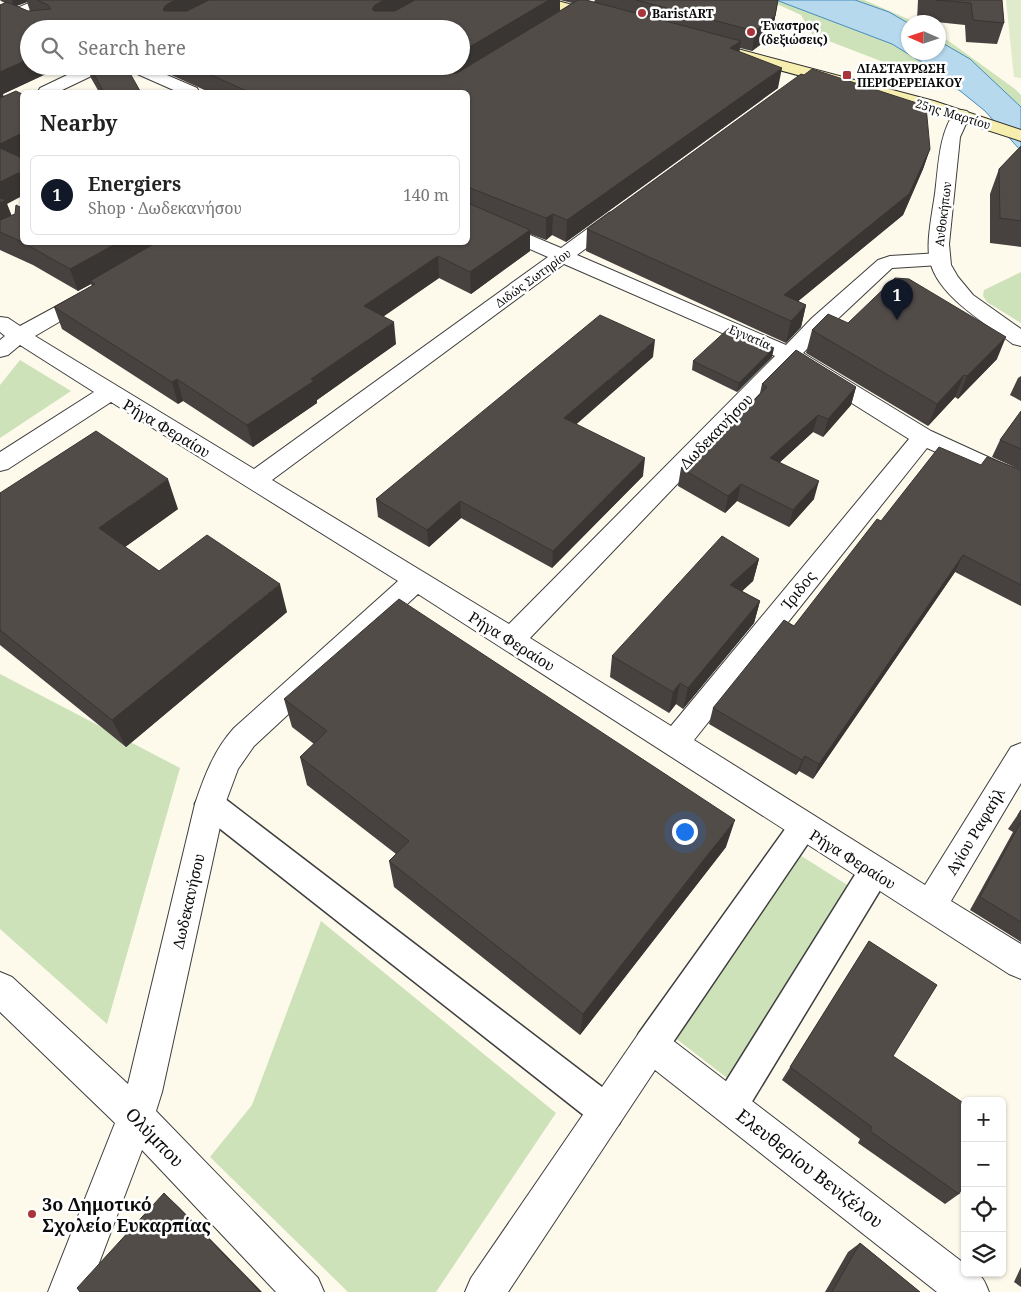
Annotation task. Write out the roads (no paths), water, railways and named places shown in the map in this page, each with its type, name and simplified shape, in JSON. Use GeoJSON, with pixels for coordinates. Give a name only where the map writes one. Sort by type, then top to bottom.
{"type":"FeatureCollection","features":[{"type":"Feature","properties":{"kind":"main road"},"geometry":{"type":"LineString","coordinates":[[536,0],[621,22]]}},
{"type":"Feature","properties":{"kind":"main road","name":"25ης Μαρτίου"},"geometry":{"type":"LineString","coordinates":[[716,48],[803,80],[961,115],[1021,136]]}},
{"type":"Feature","properties":{"kind":"street"},"geometry":{"type":"LineString","coordinates":[[0,21],[49,0]]}},
{"type":"Feature","properties":{"kind":"street"},"geometry":{"type":"LineString","coordinates":[[562,21],[595,0]]}},
{"type":"Feature","properties":{"kind":"street"},"geometry":{"type":"LineString","coordinates":[[0,8],[27,20]]}},
{"type":"Feature","properties":{"kind":"street"},"geometry":{"type":"LineString","coordinates":[[50,90],[81,75]]}},
{"type":"Feature","properties":{"kind":"street"},"geometry":{"type":"LineString","coordinates":[[152,75],[186,90]]}},
{"type":"Feature","properties":{"kind":"street","name":"Ανθοκήπων"},"geometry":{"type":"LineString","coordinates":[[961,115],[952,137],[939,244],[940,259],[949,280],[966,298],[1021,339]]}},
{"type":"Feature","properties":{"kind":"street","name":"Διδώς Σωτηρίου"},"geometry":{"type":"LineString","coordinates":[[254,481],[635,203]]}},
{"type":"Feature","properties":{"kind":"street","name":"Εγνατία"},"geometry":{"type":"LineString","coordinates":[[470,216],[789,354],[922,437],[1021,482]]}},
{"type":"Feature","properties":{"kind":"street","name":"Δωδεκανήσου"},"geometry":{"type":"LineString","coordinates":[[511,640],[789,354],[885,264],[890,262],[940,259]]}},
{"type":"Feature","properties":{"kind":"street"},"geometry":{"type":"LineString","coordinates":[[0,350],[10,330],[106,287]]}},
{"type":"Feature","properties":{"kind":"street","name":"Ρήγα Φεραίου"},"geometry":{"type":"LineString","coordinates":[[10,330],[109,393],[417,580],[874,872],[1021,963]]}},
{"type":"Feature","properties":{"kind":"street"},"geometry":{"type":"LineString","coordinates":[[0,463],[109,393]]}},
{"type":"Feature","properties":{"kind":"street","name":"Ίριδος"},"geometry":{"type":"LineString","coordinates":[[674,744],[922,437]]}},
{"type":"Feature","properties":{"kind":"street","name":"Δωδεκανήσου"},"geometry":{"type":"LineString","coordinates":[[68,1292],[144,1092],[210,804],[226,758],[233,747],[417,580]]}},
{"type":"Feature","properties":{"kind":"street","name":"Αγίου Ραφαήλ"},"geometry":{"type":"LineString","coordinates":[[930,907],[1021,756]]}},
{"type":"Feature","properties":{"kind":"street"},"geometry":{"type":"LineString","coordinates":[[210,804],[607,1112]]}},
{"type":"Feature","properties":{"kind":"street"},"geometry":{"type":"LineString","coordinates":[[485,1292],[651,1044],[803,826]]}},
{"type":"Feature","properties":{"kind":"street"},"geometry":{"type":"LineString","coordinates":[[730,1106],[874,872]]}},
{"type":"Feature","properties":{"kind":"street","name":"Ολύμπου"},"geometry":{"type":"LineString","coordinates":[[0,989],[136,1117],[304,1292]]}},
{"type":"Feature","properties":{"kind":"street","name":"Ελευθερίου Βενιζέλου"},"geometry":{"type":"LineString","coordinates":[[651,1044],[969,1292]]}},
{"type":"Feature","properties":{"kind":"water"},"geometry":{"type":"Polygon","coordinates":[[[776,0],[855,0],[889,12],[901,19],[901,49],[892,44],[776,0]]]}},
{"type":"Feature","properties":{"kind":"water"},"geometry":{"type":"Polygon","coordinates":[[[946,45],[970,59],[1021,107],[1021,151],[985,111],[933,69],[918,60],[946,60],[946,45]]]}},
{"type":"Feature","properties":{"kind":"place","name":"BaristART"},"geometry":{"type":"Point","coordinates":[642,13]}},
{"type":"Feature","properties":{"kind":"place","name":"Έναστρος (δεξιώσεις)"},"geometry":{"type":"Point","coordinates":[751,32]}},
{"type":"Feature","properties":{"kind":"place","name":"ΔΙΑΣΤΑΥΡΩΣΗ ΠΕΡΙΦΕΡΕΙΑΚΟΥ"},"geometry":{"type":"Point","coordinates":[847,75]}},
{"type":"Feature","properties":{"kind":"place","name":"Energiers"},"geometry":{"type":"Point","coordinates":[897,320]}},
{"type":"Feature","properties":{"kind":"place","name":"3ο Δημοτικό Σχολείο Ευκαρπίας"},"geometry":{"type":"Point","coordinates":[32,1214]}}]}
